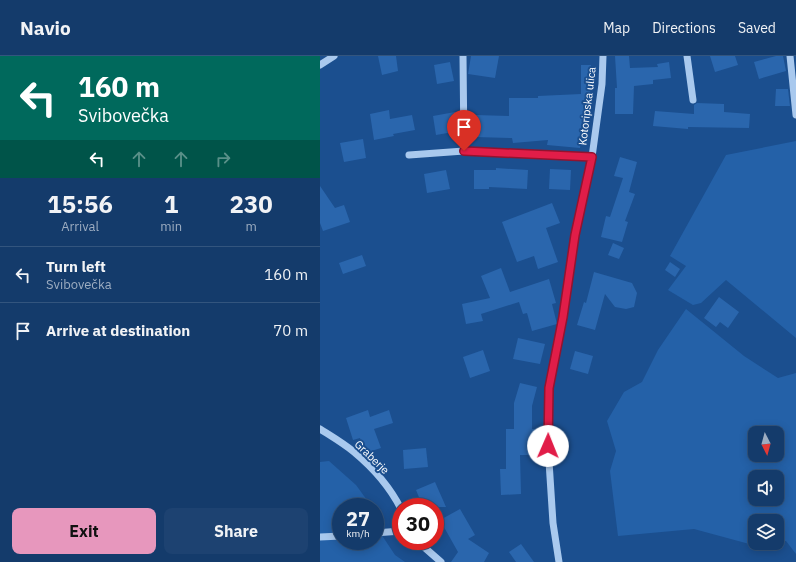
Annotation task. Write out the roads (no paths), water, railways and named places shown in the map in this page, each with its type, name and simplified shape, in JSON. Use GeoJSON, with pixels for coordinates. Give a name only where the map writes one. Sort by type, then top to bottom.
{"type":"FeatureCollection","features":[{"type":"Feature","properties":{"kind":"street"},"geometry":{"type":"LineString","coordinates":[[320,65],[334,56]]}},
{"type":"Feature","properties":{"kind":"street"},"geometry":{"type":"LineString","coordinates":[[463,56],[464,151]]}},
{"type":"Feature","properties":{"kind":"street","name":"Kotoripska ulica"},"geometry":{"type":"LineString","coordinates":[[559,562],[553,523],[548,446],[549,388],[563,317],[575,235],[592,157],[602,84],[603,56]]}},
{"type":"Feature","properties":{"kind":"street"},"geometry":{"type":"LineString","coordinates":[[687,56],[693,100]]}},
{"type":"Feature","properties":{"kind":"street"},"geometry":{"type":"LineString","coordinates":[[790,56],[796,115]]}},
{"type":"Feature","properties":{"kind":"street"},"geometry":{"type":"LineString","coordinates":[[409,155],[464,151],[592,157]]}},
{"type":"Feature","properties":{"kind":"street","name":"Graberje"},"geometry":{"type":"LineString","coordinates":[[320,429],[353,451],[387,487],[394,498]]}},
{"type":"Feature","properties":{"kind":"street"},"geometry":{"type":"LineString","coordinates":[[320,537],[332,536]]}},
{"type":"Feature","properties":{"kind":"street"},"geometry":{"type":"LineString","coordinates":[[427,550],[441,562]]}}]}
